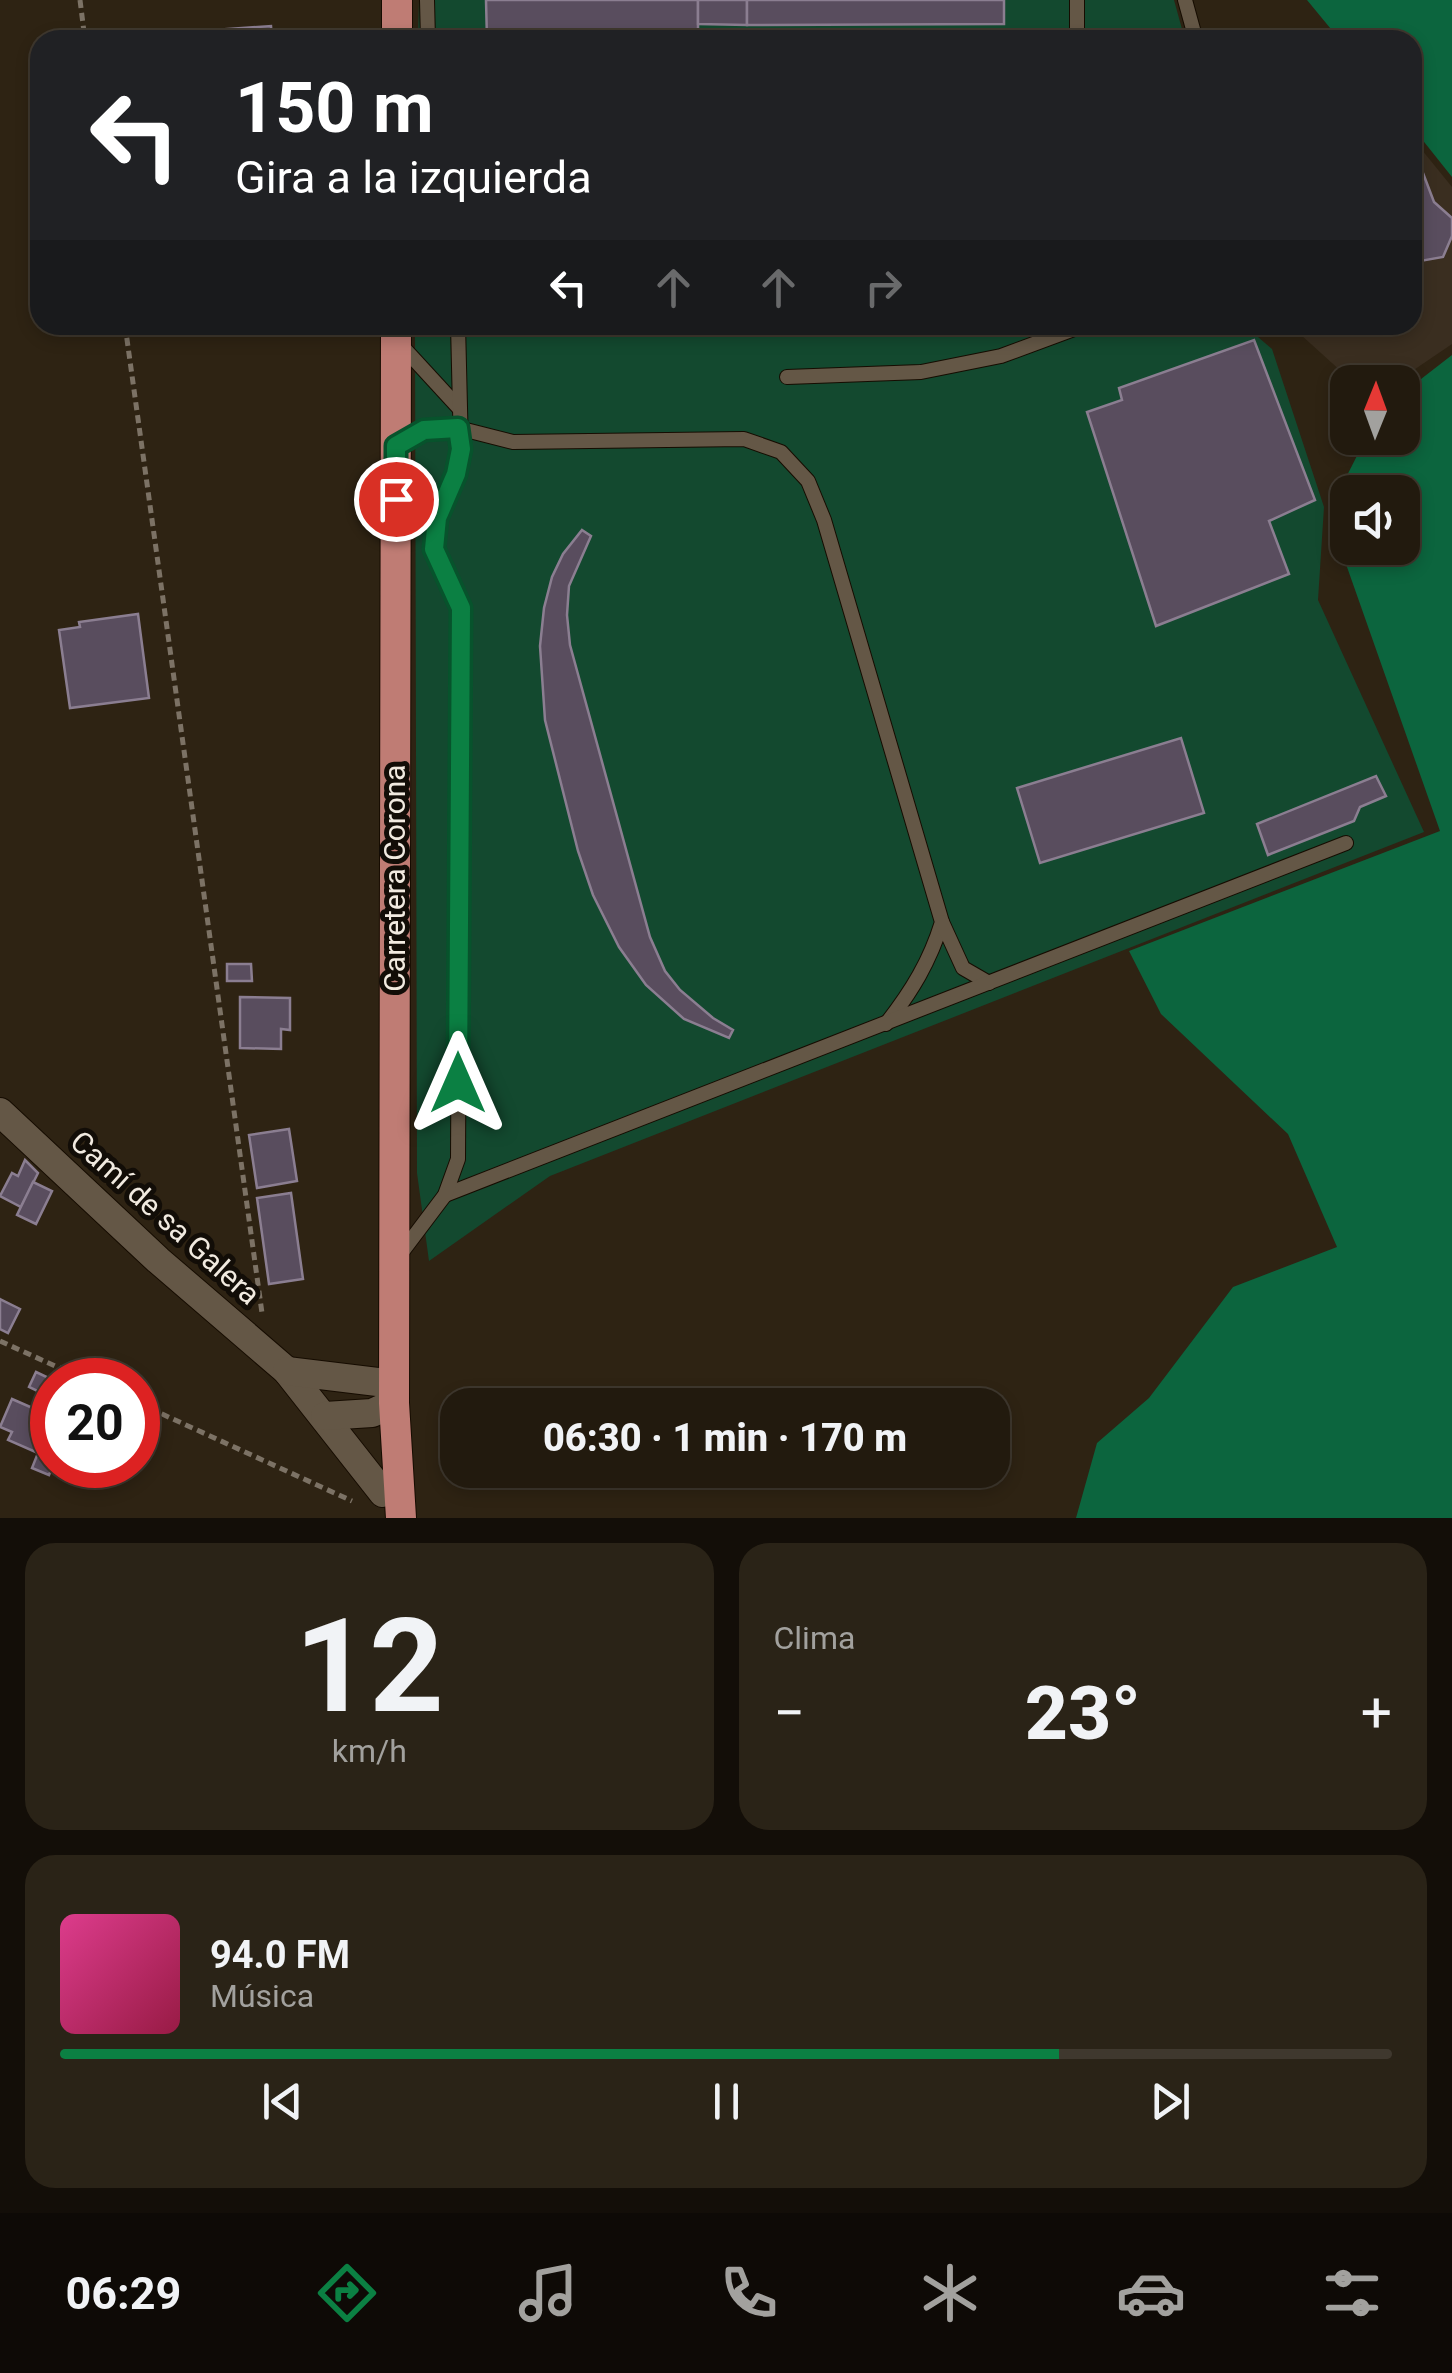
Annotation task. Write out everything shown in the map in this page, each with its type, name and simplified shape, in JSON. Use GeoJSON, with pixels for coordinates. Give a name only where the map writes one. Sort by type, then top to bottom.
{"type":"FeatureCollection","features":[{"type":"Feature","properties":{"kind":"main road"},"geometry":{"type":"LineString","coordinates":[[396,0],[396,30]]}},
{"type":"Feature","properties":{"kind":"main road","name":"Carretera Corona"},"geometry":{"type":"LineString","coordinates":[[387,1511],[394,1406],[396,335]]}},
{"type":"Feature","properties":{"kind":"street","name":"Camí de sa Galera"},"geometry":{"type":"LineString","coordinates":[[0,1112],[158,1260],[277,1361],[325,1416],[387,1511]]}},
{"type":"Feature","properties":{"kind":"street"},"geometry":{"type":"LineString","coordinates":[[277,1361],[394,1406]]}},
{"type":"Feature","properties":{"kind":"street"},"geometry":{"type":"LineString","coordinates":[[325,1416],[372,1413],[394,1406]]}},
{"type":"Feature","properties":{"kind":"lane"},"geometry":{"type":"LineString","coordinates":[[428,0],[428,30]]}},
{"type":"Feature","properties":{"kind":"lane"},"geometry":{"type":"LineString","coordinates":[[1077,0],[1078,30]]}},
{"type":"Feature","properties":{"kind":"lane"},"geometry":{"type":"LineString","coordinates":[[1184,0],[1193,30]]}},
{"type":"Feature","properties":{"kind":"lane"},"geometry":{"type":"LineString","coordinates":[[398,335],[410,358],[458,407]]}},
{"type":"Feature","properties":{"kind":"lane"},"geometry":{"type":"LineString","coordinates":[[394,1262],[445,1195],[458,1159],[461,608],[434,549],[437,518],[456,474],[461,449],[458,335]]}},
{"type":"Feature","properties":{"kind":"lane"},"geometry":{"type":"LineString","coordinates":[[787,377],[921,372],[1001,356],[1057,335]]}},
{"type":"Feature","properties":{"kind":"lane"},"geometry":{"type":"LineString","coordinates":[[396,446],[424,430],[458,428],[513,442],[744,439],[781,452],[808,481],[824,520],[942,922],[963,968],[989,984]]}},
{"type":"Feature","properties":{"kind":"lane"},"geometry":{"type":"LineString","coordinates":[[445,1195],[1346,843]]}},
{"type":"Feature","properties":{"kind":"lane"},"geometry":{"type":"LineString","coordinates":[[886,1024],[912,991],[932,954],[942,922]]}},
{"type":"Feature","properties":{"kind":"path"},"geometry":{"type":"LineString","coordinates":[[80,0],[84,30]]}},
{"type":"Feature","properties":{"kind":"path"},"geometry":{"type":"LineString","coordinates":[[126,335],[277,1361]]}},
{"type":"Feature","properties":{"kind":"path"},"geometry":{"type":"LineString","coordinates":[[0,1340],[39,1358]]}},
{"type":"Feature","properties":{"kind":"path"},"geometry":{"type":"LineString","coordinates":[[160,1413],[387,1511]]}},
{"type":"Feature","properties":{"kind":"shaded area"},"geometry":{"type":"Polygon","coordinates":[[[1422,150],[1452,187],[1452,344],[1420,366],[1334,365],[1301,335],[1422,335],[1422,150]]]}},
{"type":"Feature","properties":{"kind":"green space"},"geometry":{"type":"Polygon","coordinates":[[[419,0],[1174,0],[1182,30],[418,30],[419,0]]]}},
{"type":"Feature","properties":{"kind":"green space"},"geometry":{"type":"Polygon","coordinates":[[[1307,0],[1452,0],[1452,177],[1422,139],[1422,30],[1332,30],[1307,0]]]}},
{"type":"Feature","properties":{"kind":"green space"},"geometry":{"type":"Polygon","coordinates":[[[415,335],[1256,335],[1272,349],[1324,507],[1318,600],[1424,832],[550,1176],[429,1261],[417,1173],[415,335]]]}},
{"type":"Feature","properties":{"kind":"green space"},"geometry":{"type":"Polygon","coordinates":[[[1452,355],[1452,1518],[1076,1518],[1097,1443],[1149,1398],[1233,1287],[1337,1247],[1288,1134],[1161,1014],[1129,951],[1440,831],[1346,565],[1420,565],[1420,475],[1347,475],[1357,455],[1420,455],[1420,380],[1452,355]]]}},
{"type":"Feature","properties":{"kind":"building"},"geometry":{"type":"Polygon","coordinates":[[[486,0],[698,0],[698,30],[487,30],[486,0]]]}},
{"type":"Feature","properties":{"kind":"building"},"geometry":{"type":"Polygon","coordinates":[[[698,0],[747,0],[747,25],[698,24],[698,0]]]}},
{"type":"Feature","properties":{"kind":"building"},"geometry":{"type":"Polygon","coordinates":[[[747,0],[1004,0],[1004,24],[747,25],[747,0]]]}},
{"type":"Feature","properties":{"kind":"building"},"geometry":{"type":"Polygon","coordinates":[[[271,26],[271,30],[215,30],[271,26]]]}},
{"type":"Feature","properties":{"kind":"building"},"geometry":{"type":"Polygon","coordinates":[[[1422,170],[1434,202],[1452,218],[1452,236],[1443,257],[1422,261],[1422,170]]]}},
{"type":"Feature","properties":{"kind":"building"},"geometry":{"type":"Polygon","coordinates":[[[1254,340],[1315,500],[1269,521],[1289,574],[1156,626],[1087,412],[1122,400],[1119,388],[1254,340]]]}},
{"type":"Feature","properties":{"kind":"building"},"geometry":{"type":"Polygon","coordinates":[[[582,530],[591,536],[569,586],[570,645],[650,937],[665,971],[680,990],[733,1030],[729,1038],[684,1019],[646,985],[619,947],[593,895],[578,851],[545,720],[540,646],[552,577],[563,554],[582,530]]]}},
{"type":"Feature","properties":{"kind":"building"},"geometry":{"type":"Polygon","coordinates":[[[138,614],[149,698],[70,708],[59,630],[80,627],[79,622],[138,614]]]}},
{"type":"Feature","properties":{"kind":"building"},"geometry":{"type":"Polygon","coordinates":[[[1181,738],[1204,813],[1040,863],[1017,788],[1181,738]]]}},
{"type":"Feature","properties":{"kind":"building"},"geometry":{"type":"Polygon","coordinates":[[[1376,776],[1386,796],[1360,807],[1354,821],[1268,855],[1257,824],[1376,776]]]}},
{"type":"Feature","properties":{"kind":"building"},"geometry":{"type":"Polygon","coordinates":[[[227,964],[251,964],[252,981],[227,981],[227,964]]]}},
{"type":"Feature","properties":{"kind":"building"},"geometry":{"type":"Polygon","coordinates":[[[240,997],[290,998],[290,1030],[281,1029],[281,1049],[240,1048],[240,997]]]}},
{"type":"Feature","properties":{"kind":"building"},"geometry":{"type":"Polygon","coordinates":[[[289,1129],[297,1181],[257,1188],[249,1135],[289,1129]]]}},
{"type":"Feature","properties":{"kind":"building"},"geometry":{"type":"Polygon","coordinates":[[[25,1160],[38,1173],[21,1207],[0,1196],[12,1173],[18,1176],[25,1160]]]}},
{"type":"Feature","properties":{"kind":"building"},"geometry":{"type":"Polygon","coordinates":[[[33,1182],[52,1191],[36,1224],[17,1215],[33,1182]]]}},
{"type":"Feature","properties":{"kind":"building"},"geometry":{"type":"Polygon","coordinates":[[[291,1193],[303,1279],[269,1284],[257,1198],[291,1193]]]}},
{"type":"Feature","properties":{"kind":"building"},"geometry":{"type":"Polygon","coordinates":[[[0,1299],[20,1309],[8,1333],[0,1329],[0,1299]]]}},
{"type":"Feature","properties":{"kind":"building"},"geometry":{"type":"Polygon","coordinates":[[[12,1399],[30,1407],[30,1450],[8,1440],[12,1432],[0,1427],[12,1399]]]}},
{"type":"Feature","properties":{"kind":"route"},"geometry":{"type":"LineString","coordinates":[[396,499],[396,446],[424,430],[458,428],[461,449],[456,474],[437,518],[434,549],[461,608],[458,1083]]}}]}
